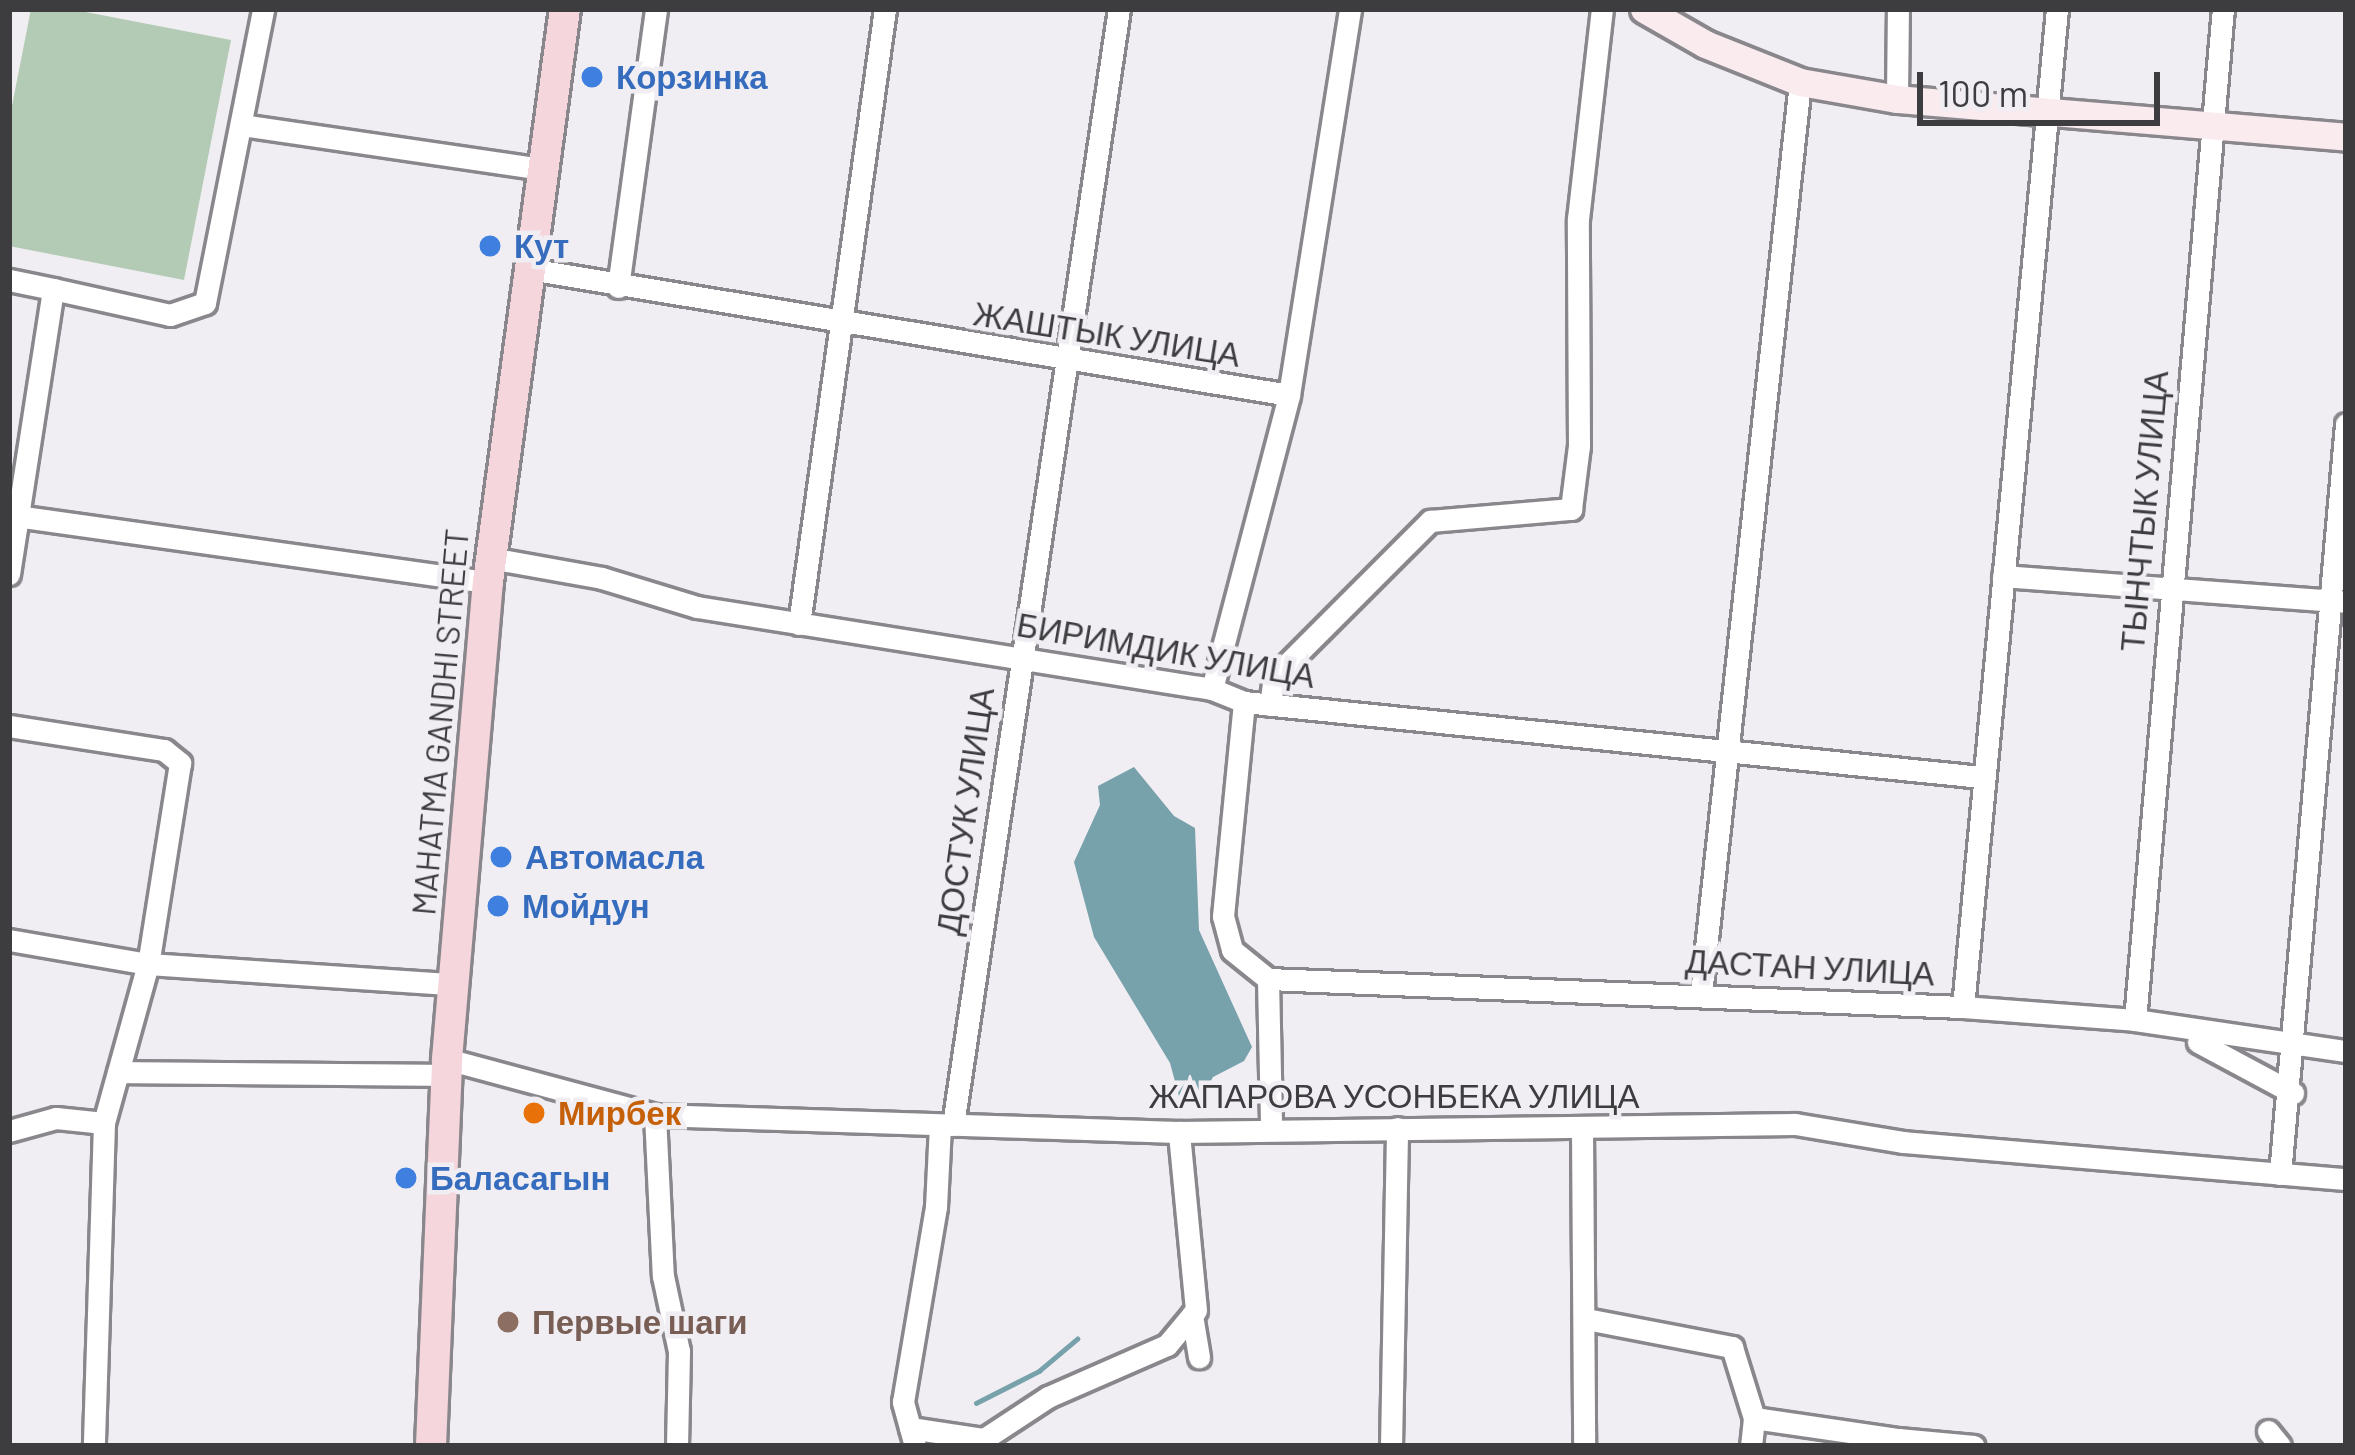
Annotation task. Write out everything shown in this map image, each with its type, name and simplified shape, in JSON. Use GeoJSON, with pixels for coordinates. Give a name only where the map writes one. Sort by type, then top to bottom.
{"type":"FeatureCollection","features":[{"type":"Feature","properties":{"kind":"main road","name":"MAHATMA GANDHI STREET"},"geometry":{"type":"LineString","coordinates":[[431,1446],[446,1067],[489,570],[565,9]]}},
{"type":"Feature","properties":{"kind":"street"},"geometry":{"type":"LineString","coordinates":[[9,280],[170,315],[205,303],[262,9]]}},
{"type":"Feature","properties":{"kind":"street"},"geometry":{"type":"LineString","coordinates":[[618,287],[656,9]]}},
{"type":"Feature","properties":{"kind":"street"},"geometry":{"type":"LineString","coordinates":[[799,624],[885,9]]}},
{"type":"Feature","properties":{"kind":"street","name":"ДОСТУК УЛИЦА"},"geometry":{"type":"LineString","coordinates":[[913,1437],[903,1402],[1119,9]]}},
{"type":"Feature","properties":{"kind":"street"},"geometry":{"type":"LineString","coordinates":[[1212,689],[1289,395],[1350,9]]}},
{"type":"Feature","properties":{"kind":"street"},"geometry":{"type":"LineString","coordinates":[[1270,705],[1274,677],[1430,521],[1571,509],[1579,446],[1578,219],[1602,9]]}},
{"type":"Feature","properties":{"kind":"street"},"geometry":{"type":"LineString","coordinates":[[1644,9],[1705,44],[1800,82],[1897,99],[2346,137]]}},
{"type":"Feature","properties":{"kind":"street"},"geometry":{"type":"LineString","coordinates":[[1897,99],[1898,9]]}},
{"type":"Feature","properties":{"kind":"street"},"geometry":{"type":"LineString","coordinates":[[1963,1007],[1981,777],[2057,9]]}},
{"type":"Feature","properties":{"kind":"street","name":"ТЫНЧТЫК УЛИЦА"},"geometry":{"type":"LineString","coordinates":[[2135,1020],[2223,9]]}},
{"type":"Feature","properties":{"kind":"street"},"geometry":{"type":"LineString","coordinates":[[1701,994],[1732,750],[1800,82]]}},
{"type":"Feature","properties":{"kind":"street"},"geometry":{"type":"LineString","coordinates":[[241,124],[543,169]]}},
{"type":"Feature","properties":{"kind":"street","name":"ЖАШТЫК УЛИЦА"},"geometry":{"type":"LineString","coordinates":[[529,269],[839,326],[1289,395]]}},
{"type":"Feature","properties":{"kind":"street"},"geometry":{"type":"LineString","coordinates":[[9,574],[13,515],[53,289]]}},
{"type":"Feature","properties":{"kind":"street"},"geometry":{"type":"LineString","coordinates":[[2280,1174],[2293,1093],[2339,601],[2346,424]]}},
{"type":"Feature","properties":{"kind":"street","name":"БИРИМДИК УЛИЦА"},"geometry":{"type":"LineString","coordinates":[[13,515],[489,570],[1212,689],[1244,702],[1981,777]]}},
{"type":"Feature","properties":{"kind":"street"},"geometry":{"type":"LineString","coordinates":[[2003,576],[2339,601]]}},
{"type":"Feature","properties":{"kind":"street"},"geometry":{"type":"LineString","coordinates":[[1244,702],[1222,916],[1232,950],[1268,979],[1271,1126]]}},
{"type":"Feature","properties":{"kind":"street"},"geometry":{"type":"LineString","coordinates":[[9,727],[175,754],[179,774],[148,964],[104,1123],[94,1446]]}},
{"type":"Feature","properties":{"kind":"street"},"geometry":{"type":"LineString","coordinates":[[9,940],[148,964],[452,984]]}},
{"type":"Feature","properties":{"kind":"street","name":"ДАСТАН УЛИЦА"},"geometry":{"type":"LineString","coordinates":[[1268,979],[1963,1007],[2135,1020],[2162,1028],[2346,1051]]}},
{"type":"Feature","properties":{"kind":"street"},"geometry":{"type":"LineString","coordinates":[[2162,1028],[2293,1093]]}},
{"type":"Feature","properties":{"kind":"street","name":"ЖАПАРОВА УСОНБЕКА УЛИЦА"},"geometry":{"type":"LineString","coordinates":[[118,1072],[446,1067],[655,1115],[947,1125],[1180,1132],[1271,1126],[1582,1130],[1795,1124],[1904,1142],[2346,1179]]}},
{"type":"Feature","properties":{"kind":"street"},"geometry":{"type":"LineString","coordinates":[[655,1115],[663,1276],[679,1352],[677,1446]]}},
{"type":"Feature","properties":{"kind":"street"},"geometry":{"type":"LineString","coordinates":[[9,1131],[56,1118],[104,1123]]}},
{"type":"Feature","properties":{"kind":"street"},"geometry":{"type":"LineString","coordinates":[[1391,1446],[1397,1128]]}},
{"type":"Feature","properties":{"kind":"street"},"geometry":{"type":"LineString","coordinates":[[1582,1130],[1584,1446]]}},
{"type":"Feature","properties":{"kind":"street"},"geometry":{"type":"LineString","coordinates":[[1180,1132],[1194,1242],[1192,1315],[1199,1357]]}},
{"type":"Feature","properties":{"kind":"street"},"geometry":{"type":"LineString","coordinates":[[913,1437],[984,1439],[1048,1397],[1167,1345],[1192,1315]]}},
{"type":"Feature","properties":{"kind":"street"},"geometry":{"type":"LineString","coordinates":[[1586,1319],[1732,1347],[1754,1418],[1751,1446]]}},
{"type":"Feature","properties":{"kind":"street"},"geometry":{"type":"LineString","coordinates":[[1754,1418],[1898,1443],[1974,1446]]}},
{"type":"Feature","properties":{"kind":"green space"},"geometry":{"type":"Polygon","coordinates":[[[31,9],[70,9],[231,40],[184,280],[9,246],[9,121],[31,9]]]}},
{"type":"Feature","properties":{"kind":"water"},"geometry":{"type":"Polygon","coordinates":[[[1134,767],[1174,816],[1195,828],[1199,930],[1252,1047],[1244,1061],[1213,1077],[1200,1102],[1179,1096],[1170,1063],[1094,937],[1074,862],[1100,805],[1098,786],[1134,767]]]}},
{"type":"Feature","properties":{"kind":"waterway"},"geometry":{"type":"LineString","coordinates":[[976,1403],[1039,1371],[1077,1339]]}},
{"type":"Feature","properties":{"kind":"place","name":"Корзинка"},"geometry":{"type":"Point","coordinates":[592,77]}},
{"type":"Feature","properties":{"kind":"place","name":"Кут"},"geometry":{"type":"Point","coordinates":[490,246]}},
{"type":"Feature","properties":{"kind":"place","name":"Автомасла"},"geometry":{"type":"Point","coordinates":[501,857]}},
{"type":"Feature","properties":{"kind":"place","name":"Мойдун"},"geometry":{"type":"Point","coordinates":[498,906]}},
{"type":"Feature","properties":{"kind":"place","name":"Мирбек"},"geometry":{"type":"Point","coordinates":[534,1113]}},
{"type":"Feature","properties":{"kind":"place","name":"Баласагын"},"geometry":{"type":"Point","coordinates":[406,1178]}},
{"type":"Feature","properties":{"kind":"place","name":"Первые шаги"},"geometry":{"type":"Point","coordinates":[508,1322]}}]}
